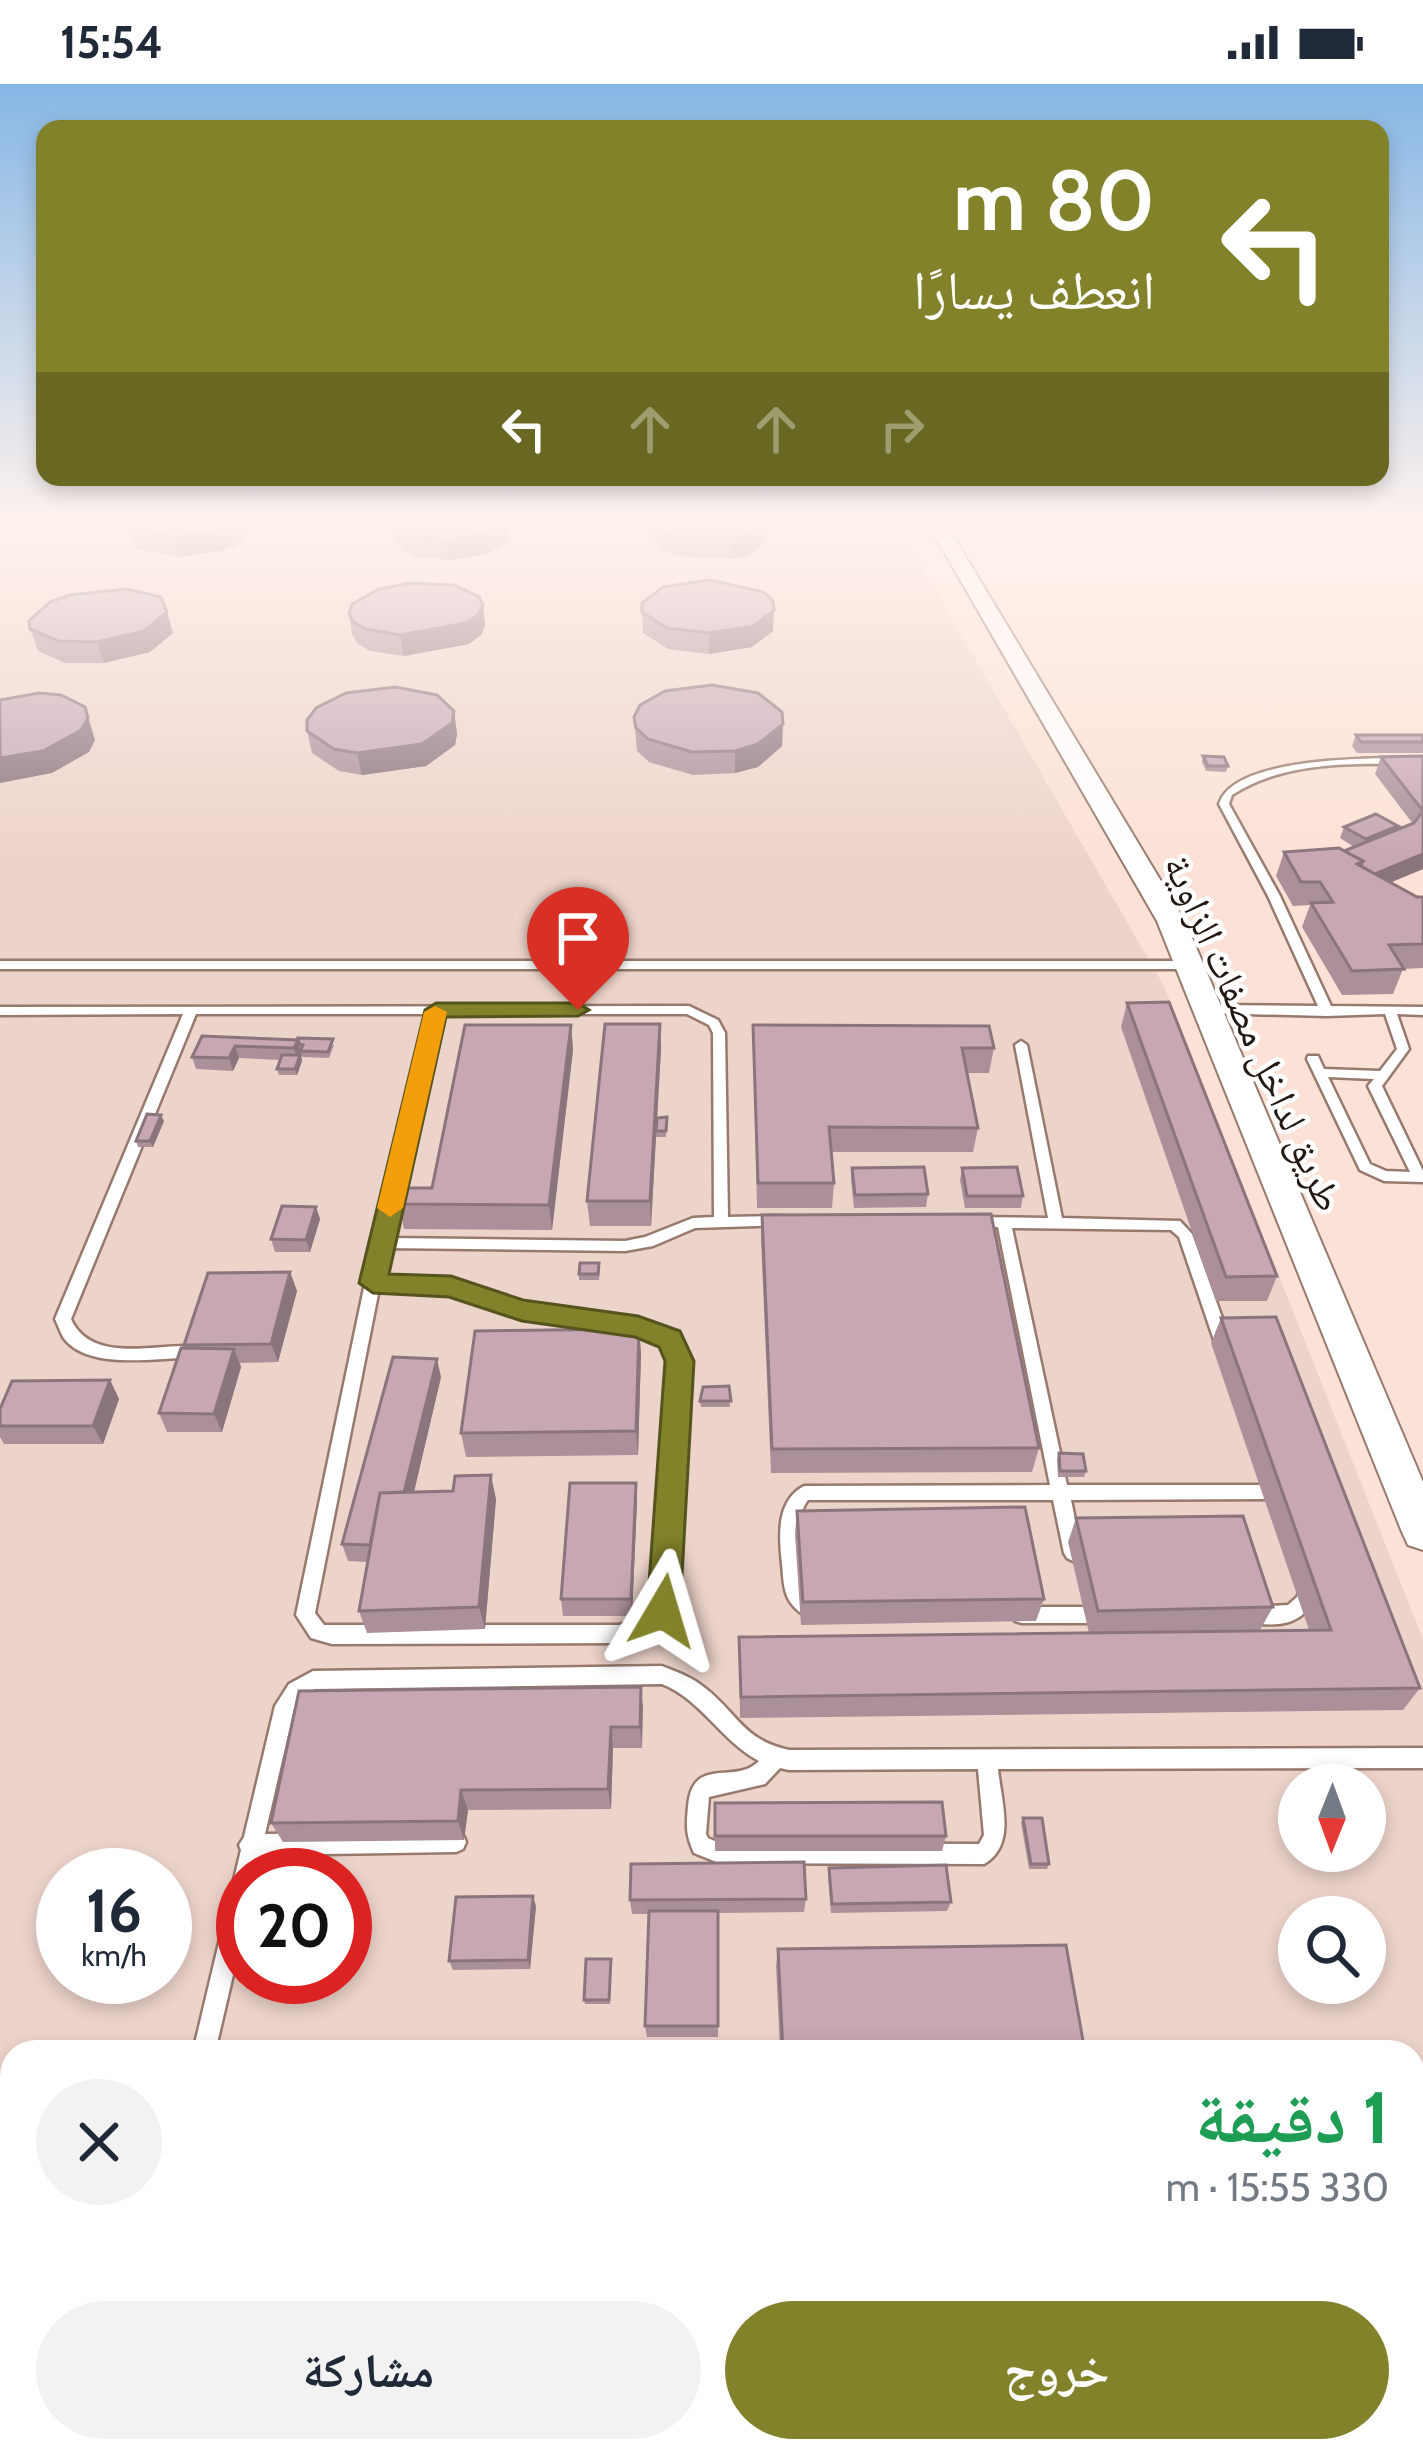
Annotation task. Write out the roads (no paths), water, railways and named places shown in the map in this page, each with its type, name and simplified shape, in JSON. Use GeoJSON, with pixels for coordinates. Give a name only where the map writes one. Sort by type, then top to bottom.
{"type":"FeatureCollection","features":[{"type":"Feature","properties":{"kind":"street","name":"طريق لداخل مصفات الزاوية"},"geometry":{"type":"LineString","coordinates":[[1003,635],[1142,868],[1189,964],[1423,1532]]}},
{"type":"Feature","properties":{"kind":"lane"},"geometry":{"type":"LineString","coordinates":[[1327,1012],[1274,896],[1224,804],[1227,794],[1249,781],[1328,761],[1423,760]]}},
{"type":"Feature","properties":{"kind":"lane"},"geometry":{"type":"LineString","coordinates":[[0,965],[1189,964]]}},
{"type":"Feature","properties":{"kind":"lane"},"geometry":{"type":"LineString","coordinates":[[0,1010],[673,1009],[704,1015],[719,1033],[721,1221]]}},
{"type":"Feature","properties":{"kind":"lane"},"geometry":{"type":"LineString","coordinates":[[373,1283],[451,1286],[542,1315],[638,1327],[664,1335],[674,1344],[680,1361],[668,1596],[652,1623],[637,1632],[572,1634],[332,1635],[309,1625],[305,1600],[373,1283],[436,1010]]}},
{"type":"Feature","properties":{"kind":"lane"},"geometry":{"type":"LineString","coordinates":[[1206,1010],[1423,1011]]}},
{"type":"Feature","properties":{"kind":"lane"},"geometry":{"type":"LineString","coordinates":[[182,1352],[91,1350],[70,1338],[63,1319],[191,1011]]}},
{"type":"Feature","properties":{"kind":"lane"},"geometry":{"type":"LineString","coordinates":[[1380,1075],[1316,1066],[1365,1167],[1384,1176],[1421,1177],[1376,1086],[1403,1049],[1390,1012]]}},
{"type":"Feature","properties":{"kind":"lane"},"geometry":{"type":"LineString","coordinates":[[1021,1046],[1056,1222]]}},
{"type":"Feature","properties":{"kind":"lane"},"geometry":{"type":"LineString","coordinates":[[382,1243],[625,1246],[693,1223],[791,1221]]}},
{"type":"Feature","properties":{"kind":"lane"},"geometry":{"type":"LineString","coordinates":[[956,1222],[1160,1222],[1181,1229],[1230,1363]]}},
{"type":"Feature","properties":{"kind":"lane"},"geometry":{"type":"LineString","coordinates":[[1004,1222],[1077,1574]]}},
{"type":"Feature","properties":{"kind":"lane"},"geometry":{"type":"LineString","coordinates":[[1268,1470],[1282,1511]]}},
{"type":"Feature","properties":{"kind":"lane"},"geometry":{"type":"LineString","coordinates":[[833,1616],[809,1610],[795,1594],[790,1513],[796,1497],[804,1493],[1276,1492]]}},
{"type":"Feature","properties":{"kind":"lane"},"geometry":{"type":"LineString","coordinates":[[1238,1616],[1282,1616],[1303,1608],[1308,1589],[1302,1569]]}},
{"type":"Feature","properties":{"kind":"lane"},"geometry":{"type":"LineString","coordinates":[[1081,1594],[1084,1615]]}},
{"type":"Feature","properties":{"kind":"lane"},"geometry":{"type":"LineString","coordinates":[[993,1615],[1129,1615]]}},
{"type":"Feature","properties":{"kind":"lane"},"geometry":{"type":"LineString","coordinates":[[207,2040],[285,1706],[296,1690],[313,1680],[662,1675],[701,1692],[738,1739],[775,1758],[1423,1758]]}},
{"type":"Feature","properties":{"kind":"lane"},"geometry":{"type":"LineString","coordinates":[[775,1758],[758,1777],[711,1784],[699,1791],[696,1834],[701,1846],[718,1853],[984,1854],[995,1838],[987,1759]]}},
{"type":"Feature","properties":{"kind":"lane"},"geometry":{"type":"LineString","coordinates":[[249,1845],[456,1842]]}}]}
